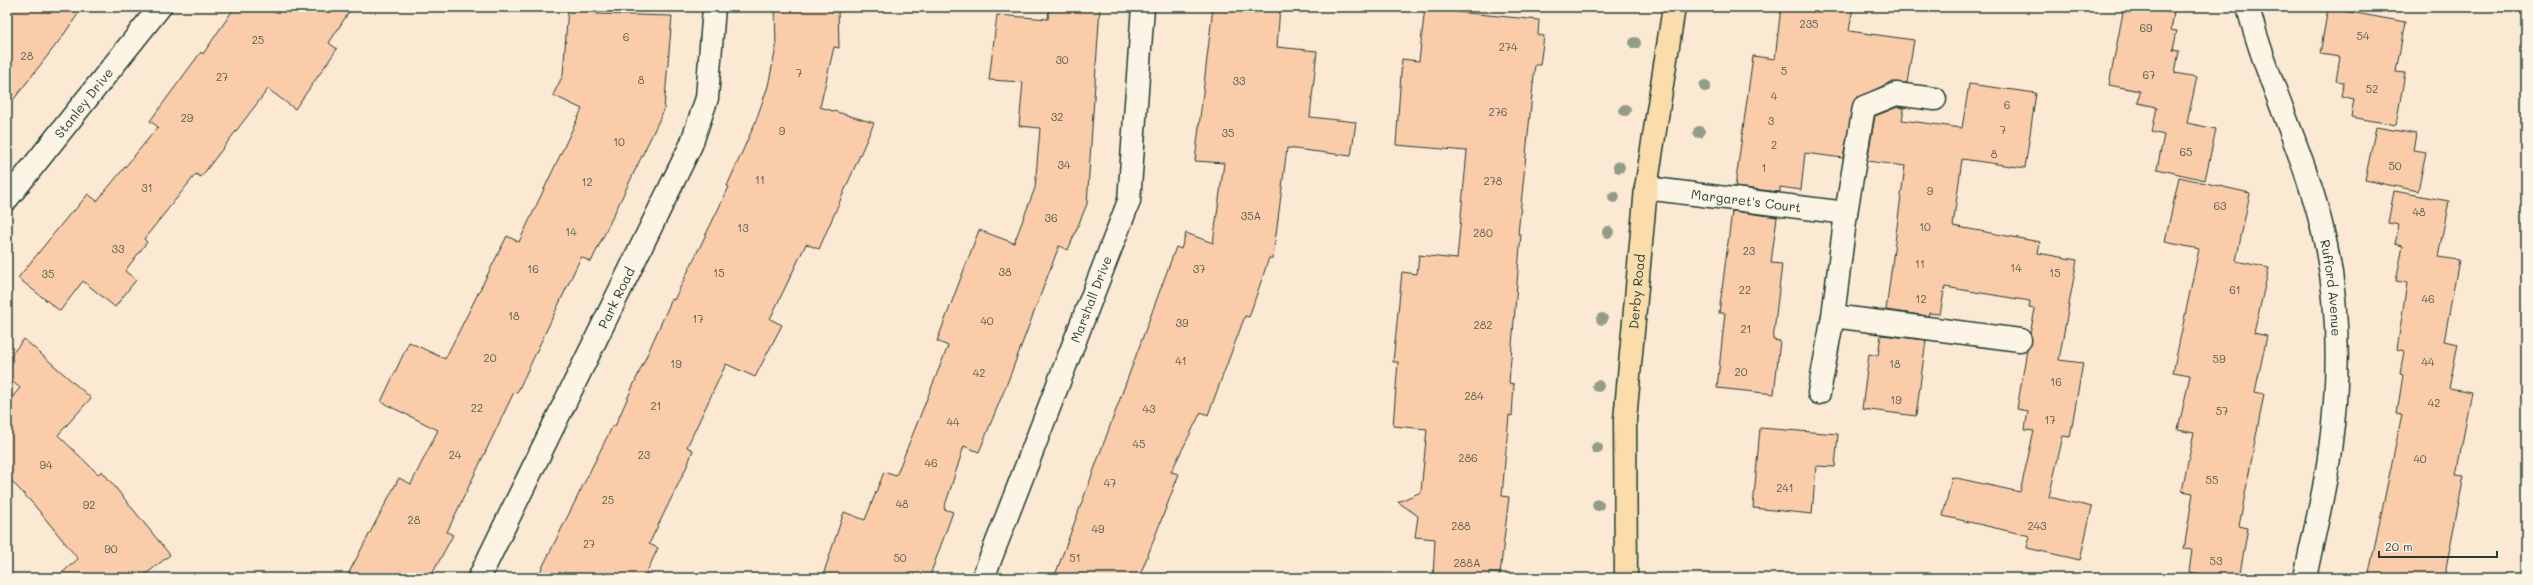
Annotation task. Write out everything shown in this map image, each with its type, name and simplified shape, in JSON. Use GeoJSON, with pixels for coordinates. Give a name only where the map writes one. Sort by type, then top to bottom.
{"type":"FeatureCollection","features":[{"type":"Feature","properties":{"kind":"main road","name":"Derby Road"},"geometry":{"type":"LineString","coordinates":[[1626,578],[1625,420],[1646,188],[1674,7]]}},
{"type":"Feature","properties":{"kind":"street","name":"Stanley Drive"},"geometry":{"type":"LineString","coordinates":[[7,198],[160,7]]}},
{"type":"Feature","properties":{"kind":"street","name":"Park Road"},"geometry":{"type":"LineString","coordinates":[[479,578],[691,145],[707,98],[714,7]]}},
{"type":"Feature","properties":{"kind":"street","name":"Marshall Drive"},"geometry":{"type":"LineString","coordinates":[[984,578],[1129,202],[1143,7]]}},
{"type":"Feature","properties":{"kind":"street","name":"Rufford Avenue"},"geometry":{"type":"LineString","coordinates":[[2248,7],[2269,77],[2297,151],[2322,228],[2337,310],[2335,391],[2330,451],[2305,578]]}},
{"type":"Feature","properties":{"kind":"street"},"geometry":{"type":"LineString","coordinates":[[1818,393],[1833,316],[1846,213],[1864,107],[1896,94],[1935,99]]}},
{"type":"Feature","properties":{"kind":"street","name":"Margaret's Court"},"geometry":{"type":"LineString","coordinates":[[1646,188],[1846,213]]}},
{"type":"Feature","properties":{"kind":"street"},"geometry":{"type":"LineString","coordinates":[[1833,316],[2020,340]]}},
{"type":"Feature","properties":{"kind":"building"},"geometry":{"type":"Polygon","coordinates":[[[7,7],[83,7],[62,37],[7,108],[7,7]]]}},
{"type":"Feature","properties":{"kind":"building"},"geometry":{"type":"Polygon","coordinates":[[[235,7],[352,7],[329,43],[337,49],[295,109],[268,89],[201,177],[196,174],[144,239],[147,242],[125,271],[136,280],[115,307],[83,281],[60,311],[18,278],[73,210],[74,211],[88,194],[97,201],[158,127],[150,121],[201,52],[203,54],[235,7]]]}},
{"type":"Feature","properties":{"kind":"building"},"geometry":{"type":"Polygon","coordinates":[[[568,7],[597,7],[597,14],[672,16],[664,110],[591,262],[581,257],[517,393],[514,392],[447,532],[453,535],[430,578],[346,578],[399,478],[411,484],[438,430],[381,402],[409,342],[445,359],[507,236],[519,242],[582,109],[553,95],[563,75],[568,7]]]}},
{"type":"Feature","properties":{"kind":"building"},"geometry":{"type":"Polygon","coordinates":[[[775,7],[838,7],[839,48],[834,47],[820,107],[874,123],[819,249],[806,244],[770,319],[782,325],[755,377],[726,364],[687,447],[693,450],[688,464],[649,544],[658,548],[644,578],[537,578],[613,425],[615,426],[672,299],[674,300],[729,187],[727,186],[755,123],[768,86],[776,48],[775,7]]]}},
{"type":"Feature","properties":{"kind":"building"},"geometry":{"type":"Polygon","coordinates":[[[1049,7],[1100,7],[1087,204],[1068,250],[1059,246],[1008,381],[979,452],[964,446],[944,509],[953,512],[929,578],[822,578],[844,512],[865,520],[884,472],[896,476],[948,346],[937,341],[979,230],[1014,243],[1035,188],[1040,128],[1019,126],[1023,82],[989,80],[997,15],[1048,19],[1049,7]]]}},
{"type":"Feature","properties":{"kind":"building"},"geometry":{"type":"Polygon","coordinates":[[[1213,7],[1280,7],[1277,47],[1317,51],[1310,117],[1356,122],[1351,156],[1287,148],[1273,258],[1269,258],[1249,317],[1245,316],[1208,415],[1201,412],[1171,472],[1179,474],[1139,578],[1054,578],[1176,247],[1181,249],[1186,233],[1213,243],[1224,163],[1195,161],[1213,7]]]}},
{"type":"Feature","properties":{"kind":"building"},"geometry":{"type":"Polygon","coordinates":[[[1425,7],[1458,7],[1457,12],[1539,20],[1538,35],[1544,36],[1540,65],[1535,65],[1518,234],[1521,234],[1509,383],[1514,384],[1512,416],[1509,415],[1502,496],[1509,497],[1500,574],[1489,573],[1489,578],[1433,578],[1435,539],[1415,537],[1418,516],[1398,502],[1421,492],[1427,429],[1393,426],[1398,362],[1393,362],[1402,272],[1417,274],[1419,255],[1457,259],[1467,151],[1396,145],[1402,59],[1419,61],[1425,7]]]}},
{"type":"Feature","properties":{"kind":"building"},"geometry":{"type":"Polygon","coordinates":[[[1781,7],[1853,7],[1849,31],[1914,40],[1907,83],[1891,82],[1855,99],[1843,158],[1805,153],[1801,190],[1780,187],[1780,192],[1735,187],[1753,56],[1775,59],[1781,7]]]}},
{"type":"Feature","properties":{"kind":"building"},"geometry":{"type":"Polygon","coordinates":[[[2124,7],[2167,7],[2166,12],[2174,13],[2171,30],[2177,31],[2173,50],[2179,51],[2175,73],[2197,77],[2187,123],[2216,129],[2205,180],[2157,169],[2164,135],[2152,132],[2157,107],[2138,103],[2140,91],[2109,85],[2124,7]]]}},
{"type":"Feature","properties":{"kind":"building"},"geometry":{"type":"Polygon","coordinates":[[[2328,8],[2405,22],[2396,72],[2405,73],[2396,125],[2351,117],[2354,99],[2341,96],[2344,82],[2336,81],[2340,57],[2320,54],[2328,8]]]}},
{"type":"Feature","properties":{"kind":"building"},"geometry":{"type":"Polygon","coordinates":[[[1969,84],[2036,93],[2025,168],[1962,159],[1953,226],[2040,242],[2038,253],[2077,260],[2059,360],[2083,363],[2070,437],[2063,436],[2049,497],[2092,507],[2080,560],[2027,548],[2030,536],[1943,516],[1952,477],[2020,492],[2034,431],[2025,430],[2028,411],[2017,409],[2027,350],[2032,341],[2030,334],[2035,309],[2029,308],[2030,301],[1945,287],[1940,314],[1929,313],[1928,316],[1886,310],[1905,166],[1867,161],[1875,116],[1898,107],[1904,108],[1902,120],[1962,128],[1969,84]]]}},
{"type":"Feature","properties":{"kind":"building"},"geometry":{"type":"Polygon","coordinates":[[[2376,127],[2416,134],[2413,150],[2426,152],[2418,191],[2365,180],[2376,127]]]}},
{"type":"Feature","properties":{"kind":"building"},"geometry":{"type":"Polygon","coordinates":[[[2179,177],[2250,193],[2236,261],[2269,268],[2254,333],[2267,336],[2255,392],[2264,394],[2239,526],[2248,528],[2239,578],[2224,578],[2189,572],[2192,550],[2184,549],[2193,493],[2182,491],[2194,433],[2178,430],[2190,375],[2173,372],[2199,249],[2165,242],[2179,177]]]}},
{"type":"Feature","properties":{"kind":"building"},"geometry":{"type":"Polygon","coordinates":[[[2394,191],[2449,201],[2438,257],[2459,260],[2444,341],[2458,344],[2449,388],[2472,392],[2456,475],[2464,476],[2444,578],[2368,578],[2402,414],[2397,413],[2403,375],[2400,374],[2404,351],[2397,349],[2407,283],[2396,281],[2403,246],[2395,244],[2399,225],[2388,223],[2394,191]]]}},
{"type":"Feature","properties":{"kind":"building"},"geometry":{"type":"Polygon","coordinates":[[[1732,211],[1777,217],[1771,263],[1782,264],[1773,340],[1780,341],[1774,394],[1717,388],[1725,313],[1719,313],[1732,211]]]}},
{"type":"Feature","properties":{"kind":"building"},"geometry":{"type":"Polygon","coordinates":[[[1881,335],[1926,340],[1916,416],[1862,409],[1869,354],[1878,356],[1881,335]]]}},
{"type":"Feature","properties":{"kind":"building"},"geometry":{"type":"Polygon","coordinates":[[[24,339],[91,398],[58,435],[98,474],[102,471],[170,555],[141,578],[56,578],[78,559],[35,506],[7,476],[7,403],[20,388],[7,377],[7,360],[24,339]]]}},
{"type":"Feature","properties":{"kind":"building"},"geometry":{"type":"Polygon","coordinates":[[[1760,428],[1838,434],[1835,467],[1816,466],[1812,514],[1753,508],[1760,428]]]}}]}
